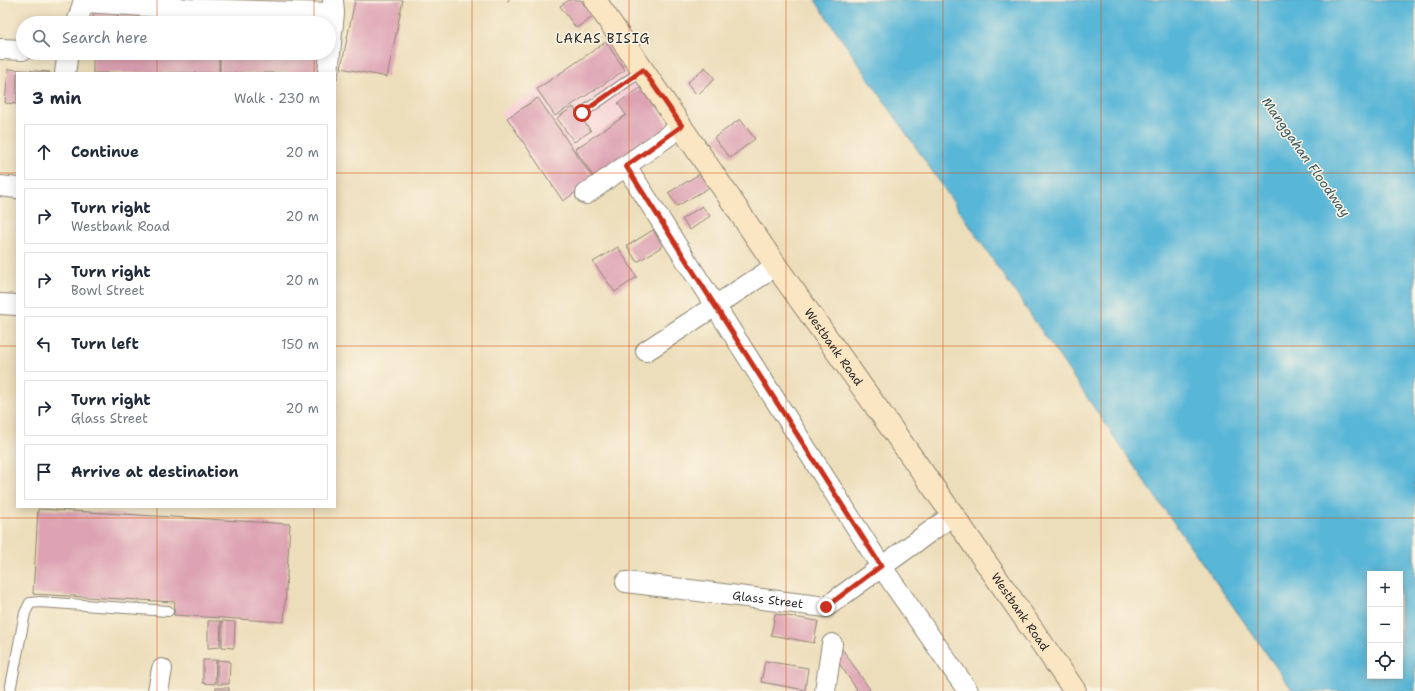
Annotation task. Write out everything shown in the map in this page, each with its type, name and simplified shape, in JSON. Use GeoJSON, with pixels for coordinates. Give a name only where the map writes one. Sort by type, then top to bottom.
{"type":"FeatureCollection","features":[{"type":"Feature","properties":{"kind":"street","name":"Westbank Road"},"geometry":{"type":"LineString","coordinates":[[594,0],[682,126],[776,266],[953,515],[1075,691]]}},
{"type":"Feature","properties":{"kind":"street"},"geometry":{"type":"LineString","coordinates":[[79,16],[84,1],[333,6],[332,16]]}},
{"type":"Feature","properties":{"kind":"street"},"geometry":{"type":"LineString","coordinates":[[0,49],[16,50]]}},
{"type":"Feature","properties":{"kind":"street"},"geometry":{"type":"LineString","coordinates":[[65,72],[67,60]]}},
{"type":"Feature","properties":{"kind":"street"},"geometry":{"type":"LineString","coordinates":[[328,72],[329,60]]}},
{"type":"Feature","properties":{"kind":"street"},"geometry":{"type":"LineString","coordinates":[[586,194],[682,126]]}},
{"type":"Feature","properties":{"kind":"street"},"geometry":{"type":"LineString","coordinates":[[626,166],[881,566],[968,691]]}},
{"type":"Feature","properties":{"kind":"street"},"geometry":{"type":"LineString","coordinates":[[0,186],[16,188]]}},
{"type":"Feature","properties":{"kind":"street"},"geometry":{"type":"LineString","coordinates":[[646,351],[776,266]]}},
{"type":"Feature","properties":{"kind":"street"},"geometry":{"type":"LineString","coordinates":[[0,304],[16,305]]}},
{"type":"Feature","properties":{"kind":"street","name":"Glass Street"},"geometry":{"type":"LineString","coordinates":[[626,582],[826,607],[953,515]]}},
{"type":"Feature","properties":{"kind":"street"},"geometry":{"type":"LineString","coordinates":[[825,691],[832,644]]}},
{"type":"Feature","properties":{"kind":"street"},"geometry":{"type":"LineString","coordinates":[[158,691],[162,669]]}},
{"type":"Feature","properties":{"kind":"lane"},"geometry":{"type":"LineString","coordinates":[[582,113],[643,70]]}},
{"type":"Feature","properties":{"kind":"lane"},"geometry":{"type":"LineString","coordinates":[[10,691],[25,613],[30,603],[40,602],[168,611]]}},
{"type":"Feature","properties":{"kind":"shaded area"},"geometry":{"type":"Polygon","coordinates":[[[610,38],[673,130],[563,204],[500,113],[610,38]]]}},
{"type":"Feature","properties":{"kind":"water","name":"Manggahan Floodway"},"geometry":{"type":"Polygon","coordinates":[[[815,0],[1415,0],[1415,691],[1293,691],[1145,482],[815,0]]]}},
{"type":"Feature","properties":{"kind":"building"},"geometry":{"type":"Polygon","coordinates":[[[355,0],[403,0],[387,77],[341,68],[355,0]]]}},
{"type":"Feature","properties":{"kind":"building"},"geometry":{"type":"Polygon","coordinates":[[[569,0],[581,0],[593,17],[576,28],[560,6],[569,0]]]}},
{"type":"Feature","properties":{"kind":"building"},"geometry":{"type":"Polygon","coordinates":[[[118,11],[202,16],[118,16],[118,11]]]}},
{"type":"Feature","properties":{"kind":"building"},"geometry":{"type":"Polygon","coordinates":[[[93,12],[118,12],[118,16],[93,16],[93,12]]]}},
{"type":"Feature","properties":{"kind":"building"},"geometry":{"type":"Polygon","coordinates":[[[606,42],[625,70],[555,116],[537,89],[606,42]]]}},
{"type":"Feature","properties":{"kind":"building"},"geometry":{"type":"Polygon","coordinates":[[[93,60],[219,60],[219,72],[93,72],[93,60]]]}},
{"type":"Feature","properties":{"kind":"building"},"geometry":{"type":"Polygon","coordinates":[[[220,60],[320,60],[320,72],[220,72],[220,60]]]}},
{"type":"Feature","properties":{"kind":"building"},"geometry":{"type":"Polygon","coordinates":[[[705,67],[715,79],[697,95],[687,83],[705,67]]]}},
{"type":"Feature","properties":{"kind":"building"},"geometry":{"type":"Polygon","coordinates":[[[8,69],[50,72],[16,72],[16,104],[5,103],[8,69]]]}},
{"type":"Feature","properties":{"kind":"building"},"geometry":{"type":"Polygon","coordinates":[[[642,87],[670,129],[595,179],[575,149],[626,115],[618,103],[642,87]]]}},
{"type":"Feature","properties":{"kind":"building"},"geometry":{"type":"Polygon","coordinates":[[[538,98],[594,180],[563,201],[507,118],[538,98]]]}},
{"type":"Feature","properties":{"kind":"building"},"geometry":{"type":"Polygon","coordinates":[[[573,107],[591,131],[574,142],[557,118],[573,107]]]}},
{"type":"Feature","properties":{"kind":"building"},"geometry":{"type":"Polygon","coordinates":[[[740,119],[755,139],[730,158],[714,138],[740,119]]]}},
{"type":"Feature","properties":{"kind":"building"},"geometry":{"type":"Polygon","coordinates":[[[703,172],[712,186],[677,206],[668,193],[703,172]]]}},
{"type":"Feature","properties":{"kind":"building"},"geometry":{"type":"Polygon","coordinates":[[[702,206],[710,216],[690,230],[682,219],[702,206]]]}},
{"type":"Feature","properties":{"kind":"building"},"geometry":{"type":"Polygon","coordinates":[[[653,230],[663,246],[637,262],[627,246],[653,230]]]}},
{"type":"Feature","properties":{"kind":"building"},"geometry":{"type":"Polygon","coordinates":[[[618,247],[637,277],[615,292],[593,262],[618,247]]]}},
{"type":"Feature","properties":{"kind":"building"},"geometry":{"type":"Polygon","coordinates":[[[38,509],[290,524],[284,622],[174,615],[175,602],[33,594],[38,509]]]}},
{"type":"Feature","properties":{"kind":"building"},"geometry":{"type":"Polygon","coordinates":[[[775,614],[818,621],[814,643],[771,635],[775,614]]]}},
{"type":"Feature","properties":{"kind":"building"},"geometry":{"type":"Polygon","coordinates":[[[208,621],[221,621],[220,647],[208,648],[208,621]]]}},
{"type":"Feature","properties":{"kind":"building"},"geometry":{"type":"Polygon","coordinates":[[[222,621],[235,622],[234,648],[222,647],[222,621]]]}},
{"type":"Feature","properties":{"kind":"building"},"geometry":{"type":"Polygon","coordinates":[[[838,643],[870,691],[857,691],[834,656],[838,643]]]}},
{"type":"Feature","properties":{"kind":"building"},"geometry":{"type":"Polygon","coordinates":[[[203,660],[216,660],[215,684],[203,683],[203,660]]]}},
{"type":"Feature","properties":{"kind":"building"},"geometry":{"type":"Polygon","coordinates":[[[217,660],[230,661],[229,684],[217,684],[217,660]]]}},
{"type":"Feature","properties":{"kind":"building"},"geometry":{"type":"Polygon","coordinates":[[[765,661],[808,668],[805,690],[761,682],[765,661]]]}},
{"type":"Feature","properties":{"kind":"building"},"geometry":{"type":"Polygon","coordinates":[[[216,688],[229,688],[229,691],[216,691],[216,688]]]}},
{"type":"Feature","properties":{"kind":"district","name":"LAKAS BISIG"},"geometry":{"type":"Point","coordinates":[603,38]}},
{"type":"Feature","properties":{"kind":"route"},"geometry":{"type":"LineString","coordinates":[[582,113],[643,70],[682,126],[626,166],[881,566],[826,607]]}}]}
